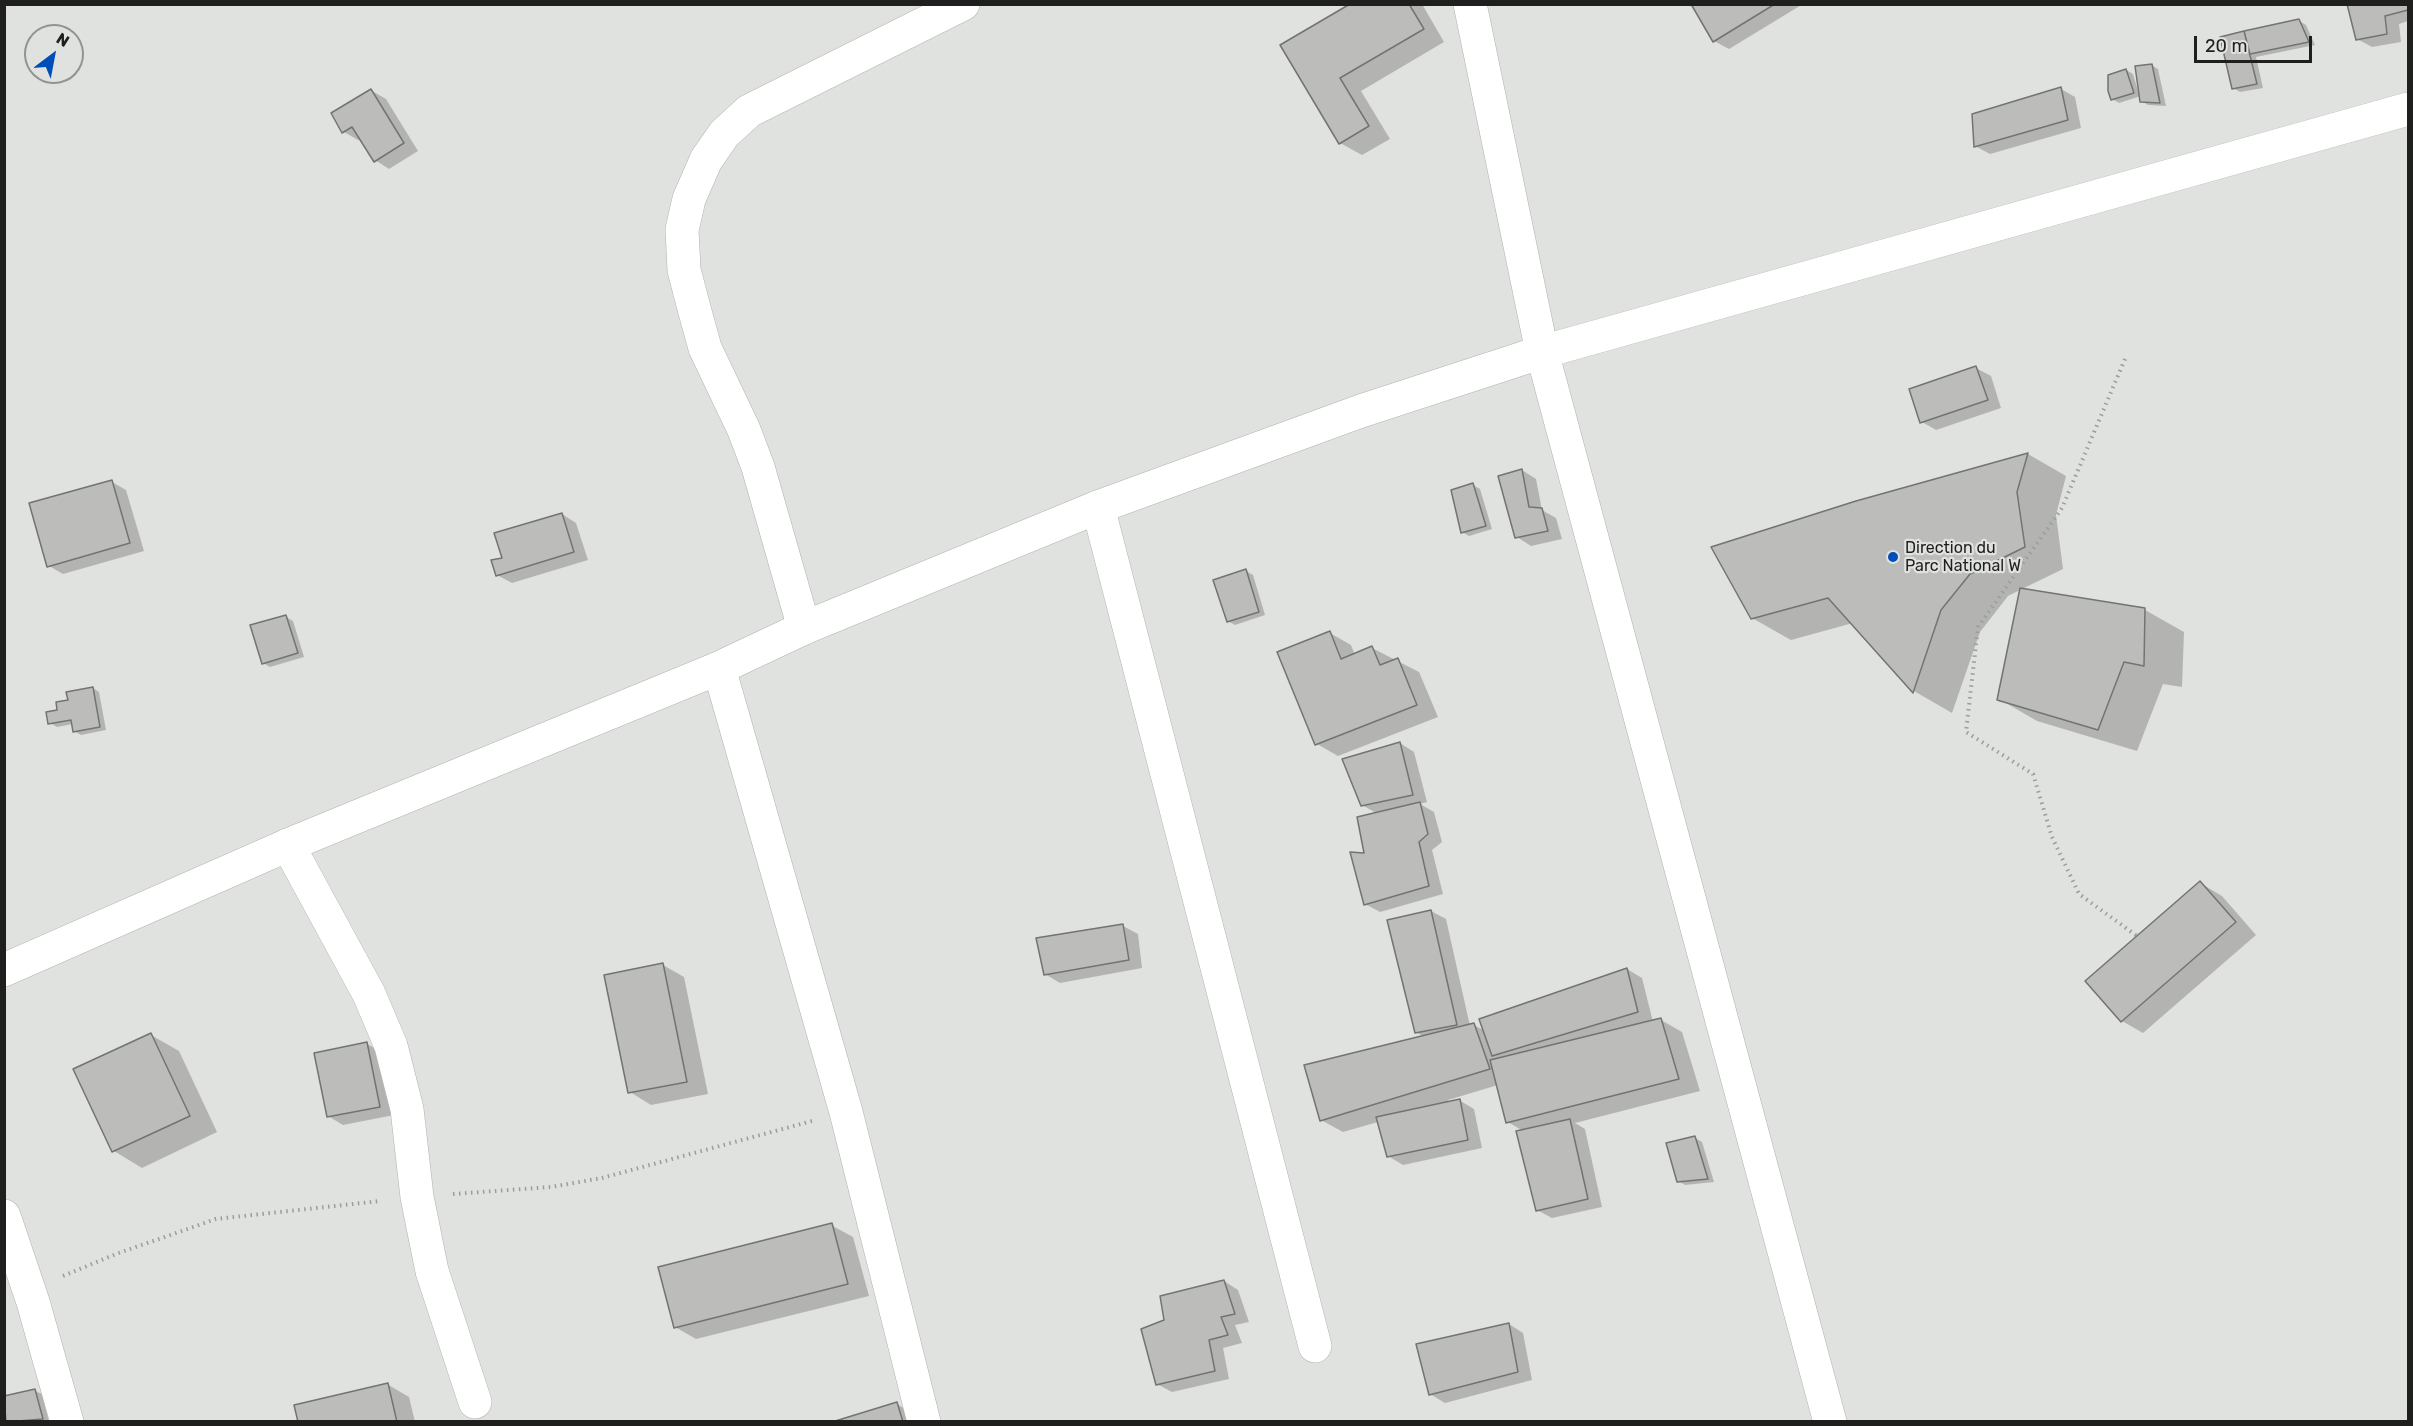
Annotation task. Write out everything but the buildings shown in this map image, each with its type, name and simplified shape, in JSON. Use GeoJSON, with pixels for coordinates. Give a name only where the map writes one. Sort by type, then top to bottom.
{"type":"FeatureCollection","features":[{"type":"Feature","properties":{"kind":"street"},"geometry":{"type":"LineString","coordinates":[[804,628],[758,467],[744,430],[705,348],[694,308],[684,270],[682,230],[689,199],[706,160],[724,134],[749,111],[963,4]]}},
{"type":"Feature","properties":{"kind":"street"},"geometry":{"type":"LineString","coordinates":[[1470,4],[1542,352],[1830,1422]]}},
{"type":"Feature","properties":{"kind":"street"},"geometry":{"type":"LineString","coordinates":[[4,970],[288,844],[719,668],[804,628],[1098,507],[1361,411],[1542,352],[2409,109]]}},
{"type":"Feature","properties":{"kind":"street"},"geometry":{"type":"LineString","coordinates":[[1098,507],[1315,1346]]}},
{"type":"Feature","properties":{"kind":"street"},"geometry":{"type":"LineString","coordinates":[[719,668],[846,1112],[924,1422]]}},
{"type":"Feature","properties":{"kind":"street"},"geometry":{"type":"LineString","coordinates":[[288,844],[369,994],[391,1046],[407,1108],[417,1197],[432,1271],[475,1402]]}},
{"type":"Feature","properties":{"kind":"street"},"geometry":{"type":"LineString","coordinates":[[4,1216],[33,1302],[67,1422]]}},
{"type":"Feature","properties":{"kind":"path"},"geometry":{"type":"LineString","coordinates":[[2125,359],[2062,508],[1978,627],[1966,732],[2033,774],[2052,837],[2079,894],[2137,936]]}},
{"type":"Feature","properties":{"kind":"place","name":"Direction du Parc National W"},"geometry":{"type":"Point","coordinates":[1893,557]}}]}
